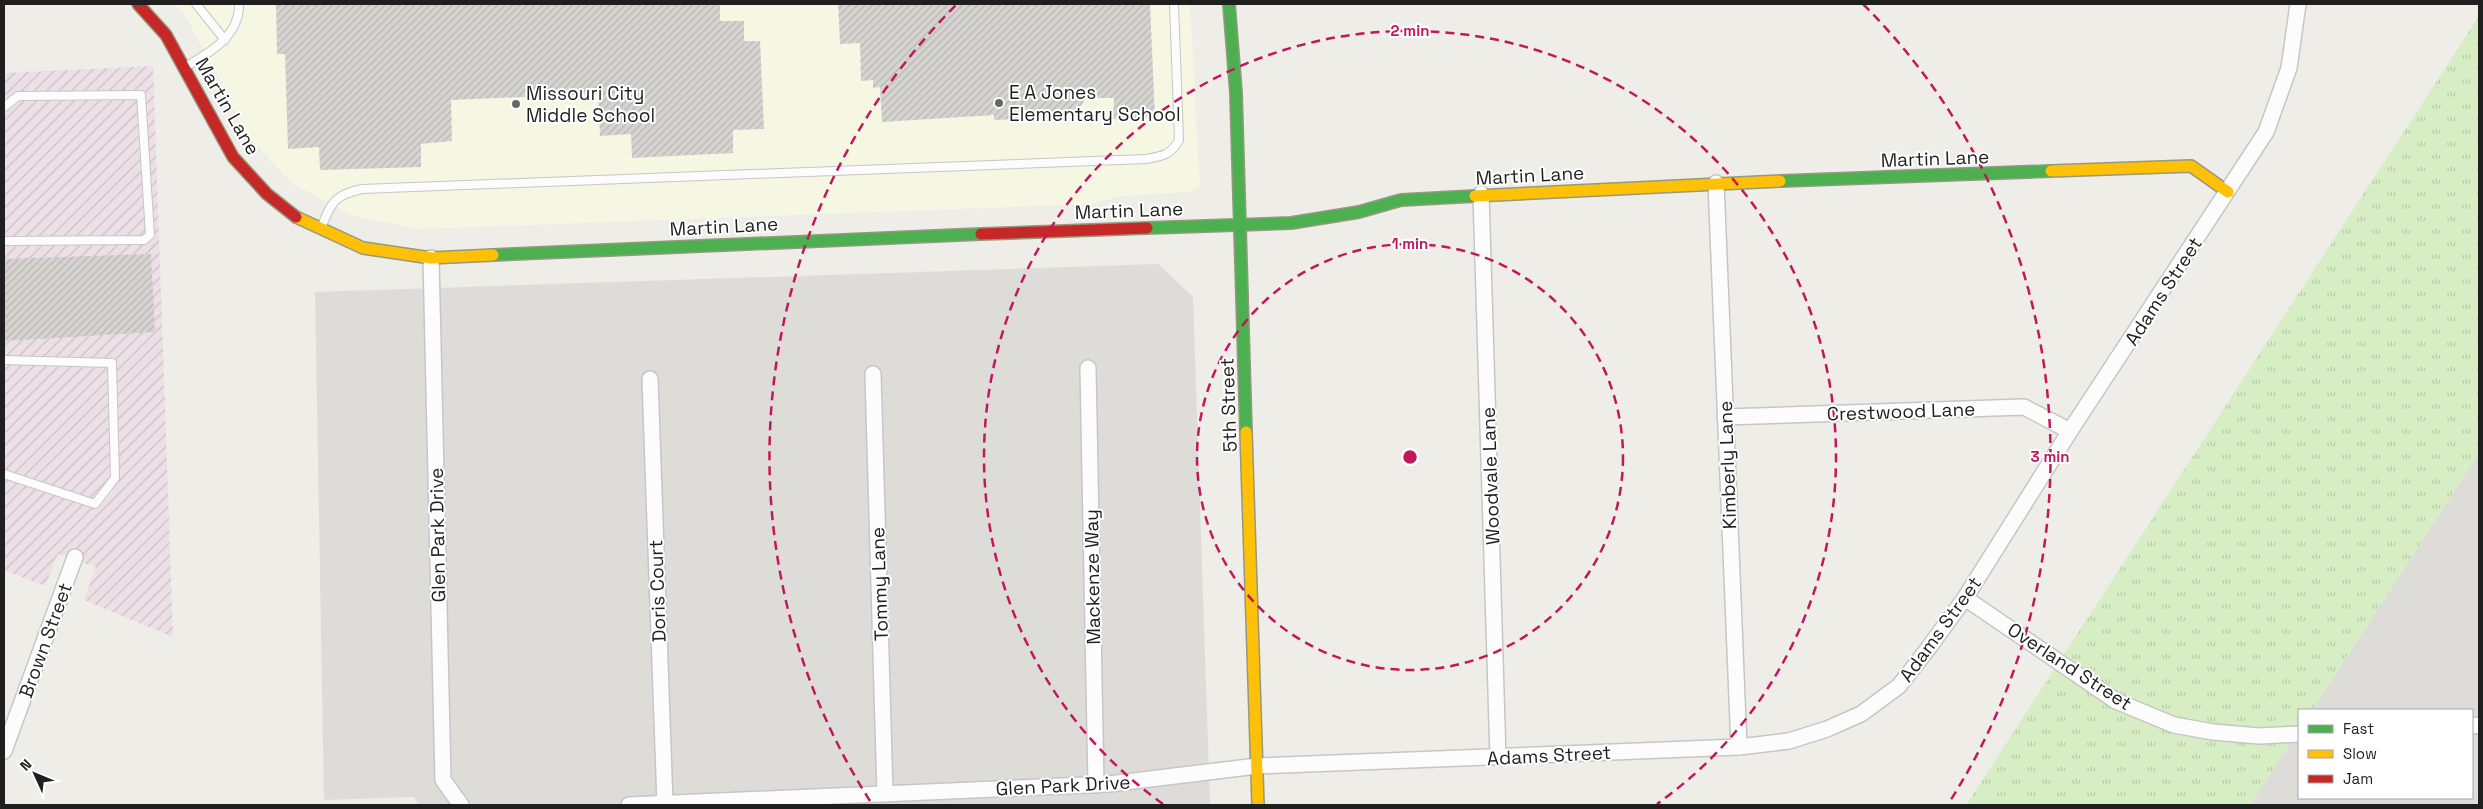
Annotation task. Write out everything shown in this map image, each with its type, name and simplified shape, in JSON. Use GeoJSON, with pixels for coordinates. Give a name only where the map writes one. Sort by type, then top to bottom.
{"type":"FeatureCollection","features":[{"type":"Feature","properties":{"kind":"street","name":"Martin Lane"},"geometry":{"type":"LineString","coordinates":[[138,4],[166,34],[233,157],[267,194],[298,218],[320,230],[363,248],[431,258],[806,240],[1240,223],[1291,223],[1359,212],[1401,200],[1481,194],[1716,183],[2191,166],[2228,192]]}},
{"type":"Feature","properties":{"kind":"street","name":"5th Street"},"geometry":{"type":"LineString","coordinates":[[1229,4],[1236,92],[1258,805]]}},
{"type":"Feature","properties":{"kind":"street","name":"Adams Street"},"geometry":{"type":"LineString","coordinates":[[1256,766],[1498,758],[1739,746],[1789,741],[1827,729],[1861,714],[1899,686],[1965,598],[2070,431],[2266,132],[2289,68],[2298,4]]}},
{"type":"Feature","properties":{"kind":"street","name":"Kimberly Lane"},"geometry":{"type":"LineString","coordinates":[[1716,183],[1739,746]]}},
{"type":"Feature","properties":{"kind":"street","name":"Woodvale Lane"},"geometry":{"type":"LineString","coordinates":[[1481,194],[1498,758]]}},
{"type":"Feature","properties":{"kind":"street","name":"Glen Park Drive"},"geometry":{"type":"LineString","coordinates":[[431,258],[442,780],[461,805]]}},
{"type":"Feature","properties":{"kind":"street","name":"Mackenze Way"},"geometry":{"type":"LineString","coordinates":[[1088,368],[1096,785]]}},
{"type":"Feature","properties":{"kind":"street","name":"Tommy Lane"},"geometry":{"type":"LineString","coordinates":[[873,374],[885,794]]}},
{"type":"Feature","properties":{"kind":"street","name":"Doris Court"},"geometry":{"type":"LineString","coordinates":[[650,379],[665,804]]}},
{"type":"Feature","properties":{"kind":"street","name":"Crestwood Lane"},"geometry":{"type":"LineString","coordinates":[[1725,417],[2024,407],[2070,431]]}},
{"type":"Feature","properties":{"kind":"street","name":"Brown Street"},"geometry":{"type":"LineString","coordinates":[[4,751],[76,557]]}},
{"type":"Feature","properties":{"kind":"street","name":"Overland Street"},"geometry":{"type":"LineString","coordinates":[[1965,598],[2116,700],[2174,725],[2213,732],[2259,736],[2298,734]]}},
{"type":"Feature","properties":{"kind":"street","name":"Glen Park Drive"},"geometry":{"type":"LineString","coordinates":[[629,805],[1096,785],[1256,766]]}},
{"type":"Feature","properties":{"kind":"lane"},"geometry":{"type":"LineString","coordinates":[[196,4],[225,40]]}},
{"type":"Feature","properties":{"kind":"lane"},"geometry":{"type":"LineString","coordinates":[[185,67],[225,40],[239,15],[239,4]]}},
{"type":"Feature","properties":{"kind":"lane"},"geometry":{"type":"LineString","coordinates":[[320,230],[331,204],[338,197],[362,189],[1146,159],[1161,156],[1174,151],[1179,140],[1174,4]]}},
{"type":"Feature","properties":{"kind":"lane"},"geometry":{"type":"LineString","coordinates":[[4,106],[18,96],[141,95],[150,235],[144,240],[4,241]]}},
{"type":"Feature","properties":{"kind":"lane"},"geometry":{"type":"LineString","coordinates":[[4,360],[112,363],[115,478],[95,504],[4,474]]}},
{"type":"Feature","properties":{"kind":"shaded area","name":"Missouri City Middle School"},"geometry":{"type":"Polygon","coordinates":[[[175,4],[1190,4],[1200,187],[1187,192],[1120,196],[1092,204],[419,229],[353,216],[292,183],[244,131],[219,77],[183,12],[175,4]]]}},
{"type":"Feature","properties":{"kind":"shaded area"},"geometry":{"type":"Polygon","coordinates":[[[153,66],[173,637],[84,600],[96,567],[58,554],[45,586],[4,570],[4,73],[153,66]]]}},
{"type":"Feature","properties":{"kind":"shaded area"},"geometry":{"type":"Polygon","coordinates":[[[1158,264],[1193,297],[1210,805],[419,805],[414,797],[324,800],[315,292],[1158,264]]]}},
{"type":"Feature","properties":{"kind":"shaded area"},"geometry":{"type":"Polygon","coordinates":[[[2479,453],[2479,805],[2250,805],[2298,732],[2298,799],[2473,799],[2473,709],[2313,709],[2479,453]]]}},
{"type":"Feature","properties":{"kind":"green space"},"geometry":{"type":"Polygon","coordinates":[[[2479,16],[2479,453],[2313,709],[2298,709],[2298,732],[2250,805],[1966,805],[2479,16]]]}},
{"type":"Feature","properties":{"kind":"building"},"geometry":{"type":"Polygon","coordinates":[[[276,4],[720,4],[720,21],[744,21],[744,41],[760,41],[764,129],[733,130],[733,153],[632,158],[631,134],[600,136],[598,94],[451,100],[452,141],[421,144],[421,167],[320,170],[319,147],[288,149],[285,54],[277,54],[276,4]]]}},
{"type":"Feature","properties":{"kind":"building"},"geometry":{"type":"Polygon","coordinates":[[[838,4],[1150,4],[1155,117],[1113,119],[1114,98],[1086,98],[1078,110],[1064,117],[994,120],[994,115],[882,122],[880,87],[873,88],[873,80],[861,81],[860,43],[840,44],[838,4]]]}},
{"type":"Feature","properties":{"kind":"building"},"geometry":{"type":"Polygon","coordinates":[[[151,254],[155,332],[4,341],[4,259],[151,254]]]}},
{"type":"Feature","properties":{"kind":"traffic: fast"},"geometry":{"type":"LineString","coordinates":[[1229,4],[1236,93],[1246,432]]}},
{"type":"Feature","properties":{"kind":"traffic: fast"},"geometry":{"type":"LineString","coordinates":[[1780,181],[2051,171]]}},
{"type":"Feature","properties":{"kind":"traffic: fast"},"geometry":{"type":"LineString","coordinates":[[1147,228],[1291,223],[1359,212],[1401,200],[1475,196]]}},
{"type":"Feature","properties":{"kind":"traffic: fast"},"geometry":{"type":"LineString","coordinates":[[493,255],[981,234]]}},
{"type":"Feature","properties":{"kind":"traffic: slow"},"geometry":{"type":"LineString","coordinates":[[2051,171],[2191,166],[2228,192]]}},
{"type":"Feature","properties":{"kind":"traffic: slow"},"geometry":{"type":"LineString","coordinates":[[1475,196],[1780,181]]}},
{"type":"Feature","properties":{"kind":"traffic: slow"},"geometry":{"type":"LineString","coordinates":[[296,217],[363,248],[431,258],[493,255]]}},
{"type":"Feature","properties":{"kind":"traffic: slow"},"geometry":{"type":"LineString","coordinates":[[1246,432],[1258,805]]}},
{"type":"Feature","properties":{"kind":"traffic: jam"},"geometry":{"type":"LineString","coordinates":[[138,4],[166,35],[233,157],[267,194],[296,217]]}},
{"type":"Feature","properties":{"kind":"traffic: jam"},"geometry":{"type":"LineString","coordinates":[[981,234],[1147,228]]}},
{"type":"Feature","properties":{"kind":"place","name":"E A Jones Elementary School"},"geometry":{"type":"Point","coordinates":[999,103]}},
{"type":"Feature","properties":{"kind":"place","name":"Missouri City Middle School"},"geometry":{"type":"Point","coordinates":[516,104]}}]}
